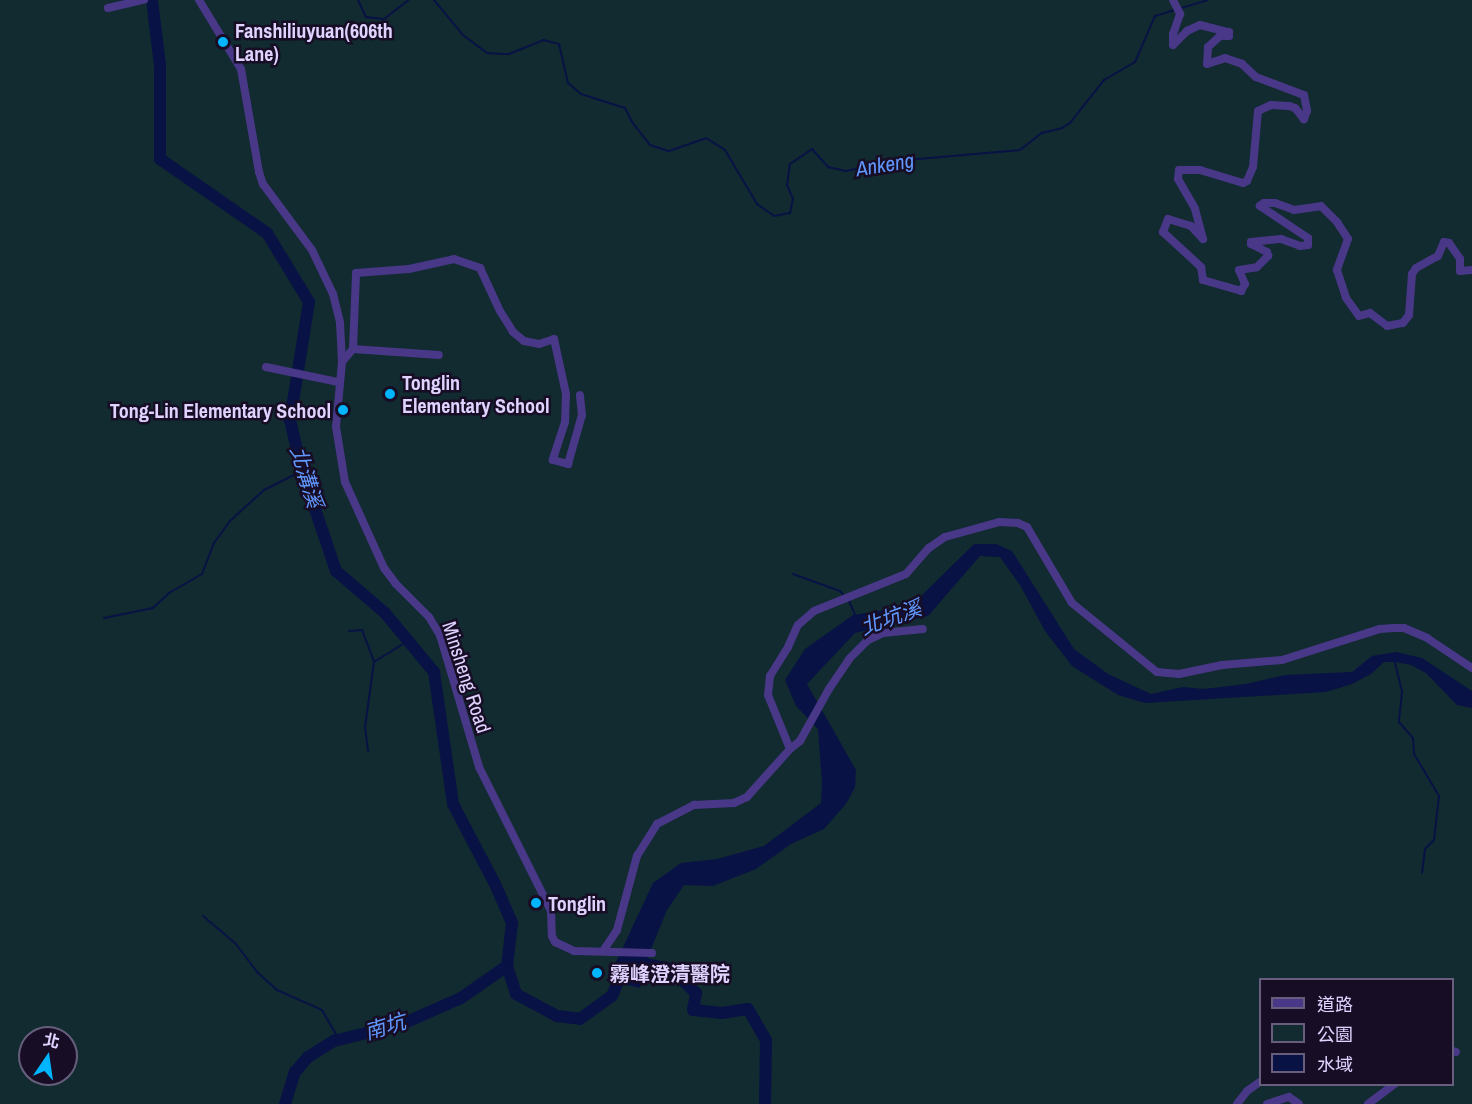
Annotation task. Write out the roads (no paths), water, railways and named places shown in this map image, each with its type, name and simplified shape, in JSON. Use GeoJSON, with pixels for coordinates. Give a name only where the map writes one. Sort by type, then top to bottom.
{"type":"FeatureCollection","features":[{"type":"Feature","properties":{"kind":"street"},"geometry":{"type":"LineString","coordinates":[[112,8],[144,0]]}},
{"type":"Feature","properties":{"kind":"street","name":"Minsheng Road"},"geometry":{"type":"LineString","coordinates":[[199,0],[241,69],[263,184],[312,250],[328,278],[340,323],[342,362],[338,382],[336,427],[345,482],[384,568],[396,584],[429,617],[440,635],[479,766],[551,911],[551,931],[555,942],[574,951],[608,952]]}},
{"type":"Feature","properties":{"kind":"street"},"geometry":{"type":"LineString","coordinates":[[1173,0],[1180,14],[1173,34],[1173,45],[1187,31],[1200,25],[1229,32],[1229,36],[1220,36],[1208,47],[1207,64],[1225,58],[1242,64],[1256,77],[1304,94],[1307,111],[1304,119],[1295,108],[1289,106],[1271,105],[1258,111],[1253,167],[1247,181],[1243,183],[1200,170],[1179,170],[1178,179],[1195,208],[1203,239],[1191,226],[1168,219],[1163,232],[1201,267],[1203,279],[1240,291],[1245,285],[1239,270],[1257,267],[1268,256],[1266,252],[1251,242],[1281,239],[1300,246],[1308,245],[1308,238],[1260,206],[1264,203],[1275,203],[1294,210],[1321,206],[1337,222],[1348,239],[1337,270],[1346,298],[1359,316],[1370,313],[1388,326],[1403,323],[1409,315],[1412,274],[1416,268],[1438,256],[1444,242],[1449,243],[1460,259],[1460,271],[1472,270]]}},
{"type":"Feature","properties":{"kind":"street"},"geometry":{"type":"LineString","coordinates":[[342,362],[353,349],[356,273],[401,270],[454,259],[480,268],[500,311],[513,332],[524,341],[539,344],[554,339],[566,394],[566,412],[553,460],[568,464],[582,415],[580,395]]}},
{"type":"Feature","properties":{"kind":"street"},"geometry":{"type":"LineString","coordinates":[[353,349],[439,355]]}},
{"type":"Feature","properties":{"kind":"street"},"geometry":{"type":"LineString","coordinates":[[269,368],[338,382]]}},
{"type":"Feature","properties":{"kind":"street"},"geometry":{"type":"LineString","coordinates":[[790,749],[768,695],[770,676],[798,625],[814,611],[906,574],[929,548],[945,537],[999,522],[1027,526],[1072,603],[1157,672],[1179,674],[1222,665],[1282,660],[1392,628],[1404,628],[1427,638],[1472,668]]}},
{"type":"Feature","properties":{"kind":"street"},"geometry":{"type":"LineString","coordinates":[[652,953],[608,952],[617,930],[637,856],[657,824],[694,805],[734,803],[747,797],[800,741],[849,659],[868,640],[883,633],[923,629]]}},
{"type":"Feature","properties":{"kind":"street"},"geometry":{"type":"LineString","coordinates":[[1237,1104],[1247,1091],[1259,1083]]}},
{"type":"Feature","properties":{"kind":"street"},"geometry":{"type":"LineString","coordinates":[[1368,1104],[1392,1086]]}},
{"type":"Feature","properties":{"kind":"street"},"geometry":{"type":"LineString","coordinates":[[1267,1104],[1289,1097],[1299,1104]]}},
{"type":"Feature","properties":{"kind":"water","name":"北坑溪"},"geometry":{"type":"Polygon","coordinates":[[[974,544],[996,544],[1012,551],[1074,649],[1108,674],[1151,694],[1183,687],[1204,689],[1246,684],[1285,675],[1352,672],[1372,656],[1396,652],[1422,658],[1472,691],[1472,708],[1457,705],[1426,673],[1411,665],[1396,662],[1384,662],[1371,674],[1352,684],[1326,692],[1145,703],[1118,695],[1072,666],[1045,631],[1020,585],[1000,557],[980,556],[928,616],[855,633],[807,684],[856,770],[855,787],[846,804],[824,829],[791,844],[756,869],[713,886],[684,885],[667,910],[645,964],[640,988],[619,983],[616,962],[653,883],[681,863],[717,859],[764,846],[821,803],[822,783],[818,729],[796,706],[785,680],[805,649],[853,615],[911,606],[974,544]]]}},
{"type":"Feature","properties":{"kind":"waterway","name":"北溝溪"},"geometry":{"type":"LineString","coordinates":[[152,0],[160,65],[160,159],[267,233],[309,302],[290,420],[302,471],[336,571],[385,613],[434,672],[453,804],[495,884],[512,923],[507,966],[516,994],[557,1016],[580,1019],[612,996],[624,968]]}},
{"type":"Feature","properties":{"kind":"waterway","name":"Ankeng"},"geometry":{"type":"LineString","coordinates":[[358,0],[366,17],[384,19],[408,0]]}},
{"type":"Feature","properties":{"kind":"waterway","name":"Ankeng"},"geometry":{"type":"LineString","coordinates":[[434,0],[463,35],[487,53],[509,54],[543,40],[559,44],[568,83],[581,94],[625,108],[632,122],[650,145],[669,151],[706,138],[725,150],[757,204],[774,216],[790,213],[793,199],[787,185],[790,164],[812,149],[828,167],[846,171],[895,161],[1020,150],[1042,133],[1062,128],[1070,123],[1104,80],[1135,62],[1155,16],[1208,0]]}},
{"type":"Feature","properties":{"kind":"waterway"},"geometry":{"type":"LineString","coordinates":[[104,618],[153,608],[169,593],[202,574],[214,543],[230,521],[264,490],[302,471]]}},
{"type":"Feature","properties":{"kind":"waterway"},"geometry":{"type":"LineString","coordinates":[[793,574],[840,591],[845,597]]}},
{"type":"Feature","properties":{"kind":"waterway"},"geometry":{"type":"LineString","coordinates":[[849,601],[856,617]]}},
{"type":"Feature","properties":{"kind":"waterway"},"geometry":{"type":"LineString","coordinates":[[349,631],[362,630],[374,662]]}},
{"type":"Feature","properties":{"kind":"waterway"},"geometry":{"type":"LineString","coordinates":[[368,751],[365,727],[374,662],[408,641]]}},
{"type":"Feature","properties":{"kind":"waterway"},"geometry":{"type":"LineString","coordinates":[[1394,659],[1402,692],[1399,722],[1413,738],[1414,754],[1439,796],[1434,840],[1425,849],[1422,873]]}},
{"type":"Feature","properties":{"kind":"waterway"},"geometry":{"type":"LineString","coordinates":[[203,916],[236,944],[257,972],[277,990],[322,1010],[339,1040]]}},
{"type":"Feature","properties":{"kind":"waterway"},"geometry":{"type":"LineString","coordinates":[[631,966],[645,964],[671,969],[696,993],[693,1010],[722,1013],[748,1009],[766,1040],[765,1104]]}},
{"type":"Feature","properties":{"kind":"waterway","name":"南坑"},"geometry":{"type":"LineString","coordinates":[[285,1104],[295,1072],[308,1057],[334,1041],[402,1024],[461,998],[507,966]]}},
{"type":"Feature","properties":{"kind":"place","name":"Fanshiliuyuan(606th Lane)"},"geometry":{"type":"Point","coordinates":[223,42]}},
{"type":"Feature","properties":{"kind":"place","name":"Tonglin Elementary School"},"geometry":{"type":"Point","coordinates":[390,394]}},
{"type":"Feature","properties":{"kind":"place","name":"Tong-Lin Elementary School"},"geometry":{"type":"Point","coordinates":[343,410]}},
{"type":"Feature","properties":{"kind":"place","name":"Tonglin"},"geometry":{"type":"Point","coordinates":[536,903]}},
{"type":"Feature","properties":{"kind":"place","name":"霧峰澄清醫院"},"geometry":{"type":"Point","coordinates":[597,973]}}]}
